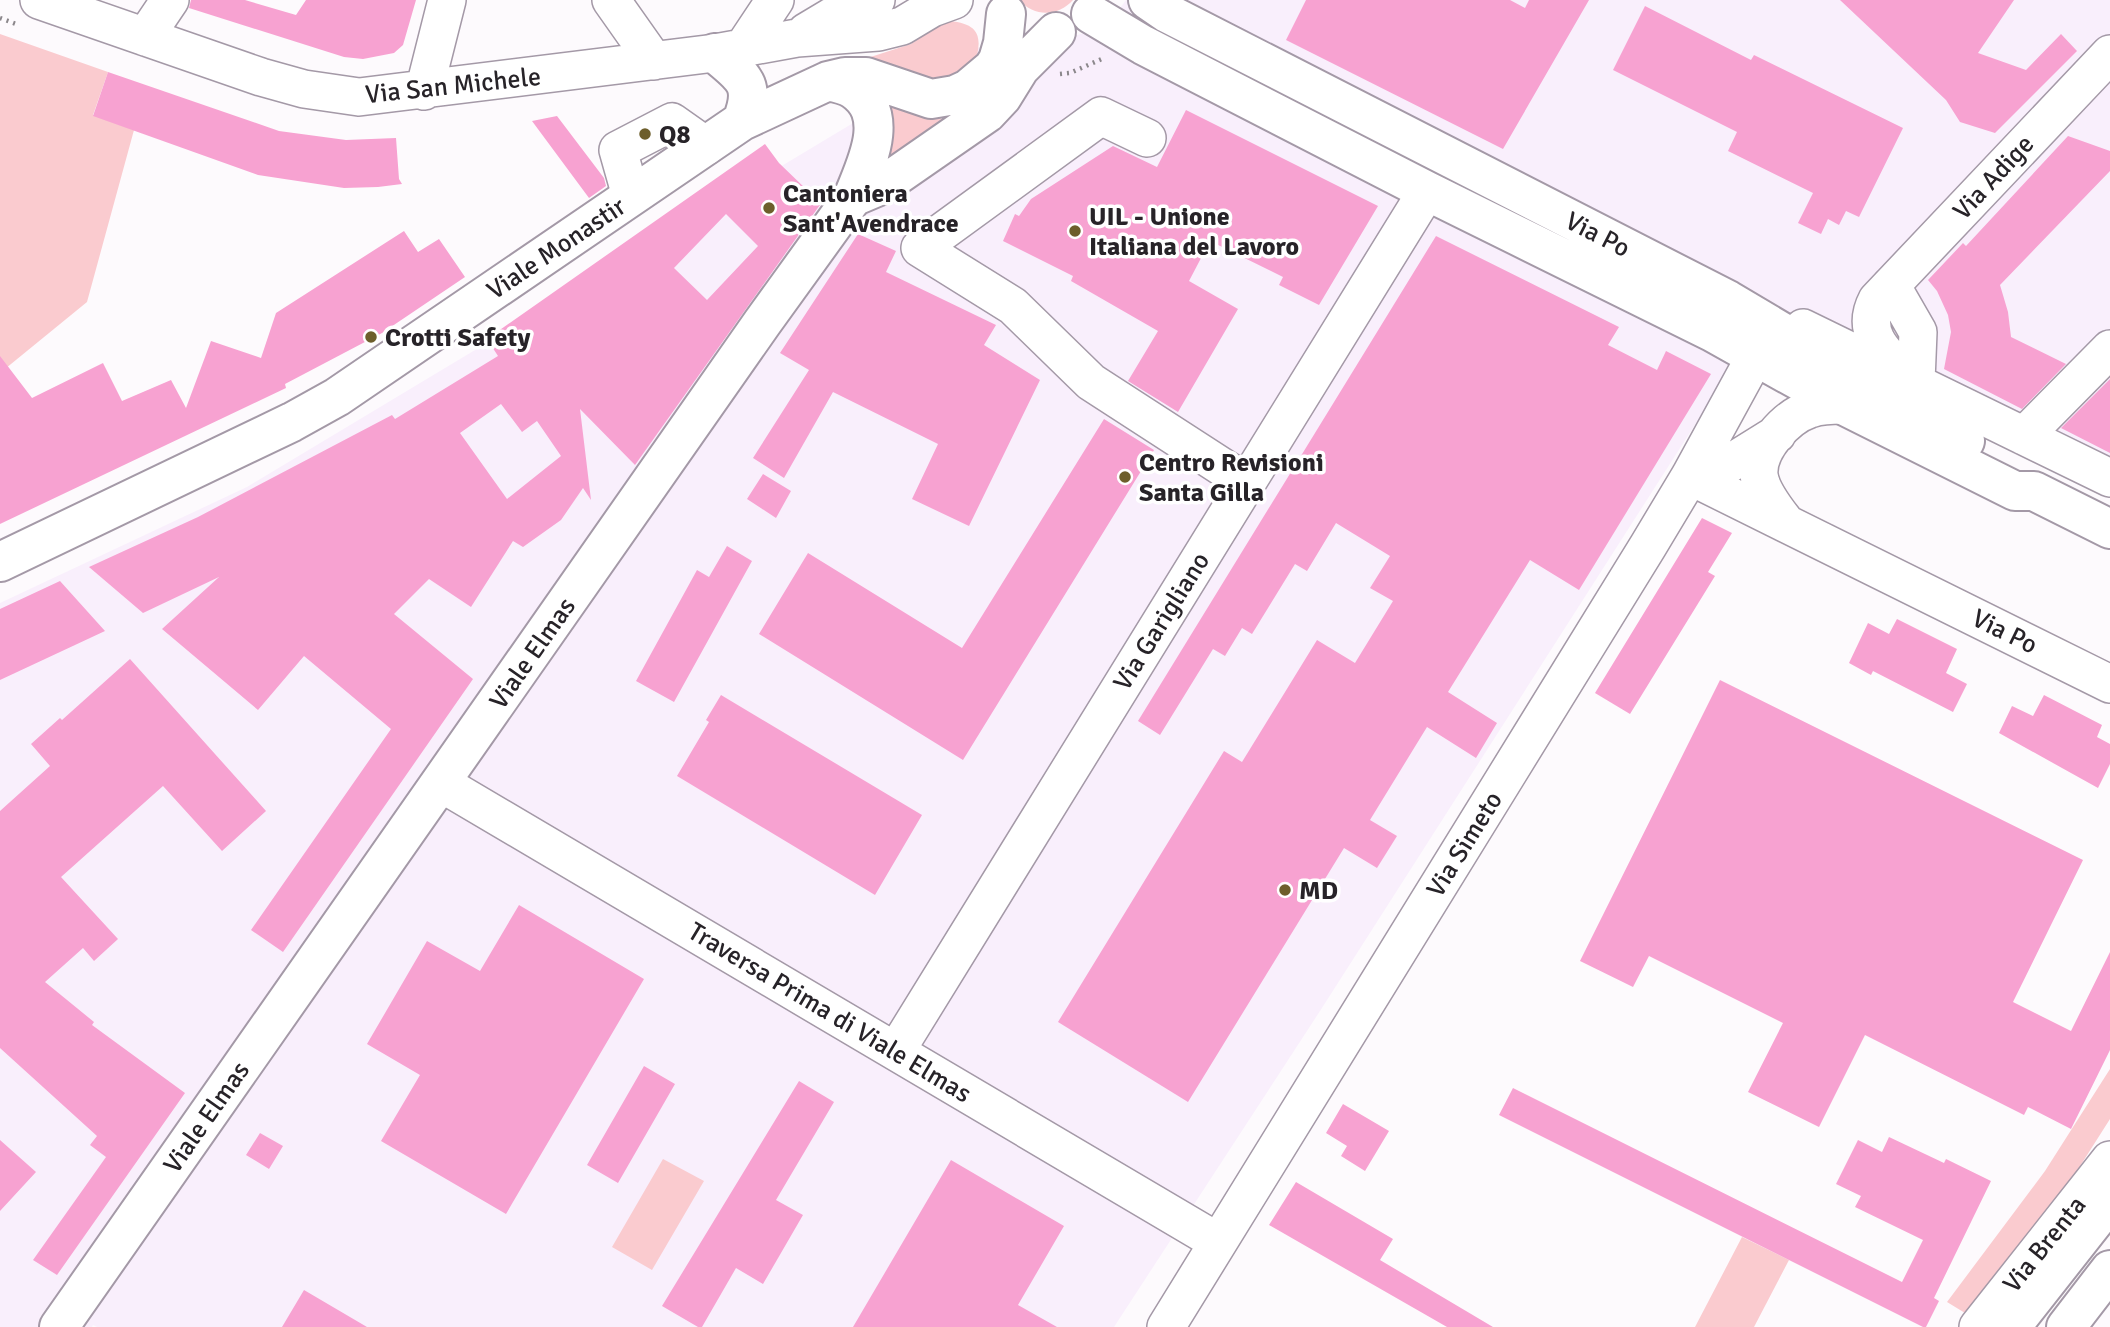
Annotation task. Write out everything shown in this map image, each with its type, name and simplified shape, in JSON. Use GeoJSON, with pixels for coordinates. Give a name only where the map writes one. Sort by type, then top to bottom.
{"type":"FeatureCollection","features":[{"type":"Feature","properties":{"kind":"main road","name":"Via Po"},"geometry":{"type":"LineString","coordinates":[[1148,0],[1180,19],[1733,303],[2023,476],[2034,491]]}},
{"type":"Feature","properties":{"kind":"main road"},"geometry":{"type":"LineString","coordinates":[[1002,7],[1019,25],[1035,31],[1056,32],[1068,29],[1097,7]]}},
{"type":"Feature","properties":{"kind":"main road","name":"Viale Monastir"},"geometry":{"type":"LineString","coordinates":[[0,562],[280,428],[337,397],[742,121],[828,81],[845,76],[866,77],[931,99],[955,95],[980,81],[993,68],[1003,43],[1002,7]]}},
{"type":"Feature","properties":{"kind":"main road","name":"Via Po"},"geometry":{"type":"LineString","coordinates":[[1097,7],[1120,33],[1427,191],[1712,332],[1843,405],[2015,491],[2034,491],[2110,529]]}},
{"type":"Feature","properties":{"kind":"main road"},"geometry":{"type":"LineString","coordinates":[[853,197],[886,183],[987,113],[1002,97],[1020,68],[1056,32]]}},
{"type":"Feature","properties":{"kind":"main road"},"geometry":{"type":"LineString","coordinates":[[729,51],[748,87],[750,102],[742,121]]}},
{"type":"Feature","properties":{"kind":"main road","name":"Viale Elmas"},"geometry":{"type":"LineString","coordinates":[[59,1327],[853,197],[874,139],[874,123],[863,98],[853,89],[828,81]]}},
{"type":"Feature","properties":{"kind":"main road"},"geometry":{"type":"LineString","coordinates":[[2011,1327],[2110,1201]]}},
{"type":"Feature","properties":{"kind":"main road"},"geometry":{"type":"LineString","coordinates":[[2066,1327],[2110,1270]]}},
{"type":"Feature","properties":{"kind":"street","name":"Via San Michele"},"geometry":{"type":"LineString","coordinates":[[39,0],[261,77],[304,89],[359,97],[729,51],[797,38],[878,32],[902,26],[954,0]]}},
{"type":"Feature","properties":{"kind":"street"},"geometry":{"type":"LineString","coordinates":[[145,37],[170,0]]}},
{"type":"Feature","properties":{"kind":"street"},"geometry":{"type":"LineString","coordinates":[[424,91],[447,0]]}},
{"type":"Feature","properties":{"kind":"street"},"geometry":{"type":"LineString","coordinates":[[611,0],[654,61]]}},
{"type":"Feature","properties":{"kind":"street"},"geometry":{"type":"LineString","coordinates":[[729,51],[775,0]]}},
{"type":"Feature","properties":{"kind":"street","name":"Via San Michele"},"geometry":{"type":"LineString","coordinates":[[797,38],[831,17],[876,0]]}},
{"type":"Feature","properties":{"kind":"street","name":"Via Adige"},"geometry":{"type":"LineString","coordinates":[[1782,320],[1834,320],[1850,316],[1884,293],[2110,54]]}},
{"type":"Feature","properties":{"kind":"street"},"geometry":{"type":"LineString","coordinates":[[1147,138],[1101,116],[920,248],[1013,306],[1091,382],[1247,483]]}},
{"type":"Feature","properties":{"kind":"street","name":"Via Garigliano"},"geometry":{"type":"LineString","coordinates":[[896,1051],[1427,191]]}},
{"type":"Feature","properties":{"kind":"street"},"geometry":{"type":"LineString","coordinates":[[1884,293],[1869,319],[1873,334],[1884,353],[1912,380]]}},
{"type":"Feature","properties":{"kind":"street"},"geometry":{"type":"LineString","coordinates":[[1733,303],[1804,328],[2110,478]]}},
{"type":"Feature","properties":{"kind":"street"},"geometry":{"type":"LineString","coordinates":[[2024,436],[2110,349]]}},
{"type":"Feature","properties":{"kind":"street","name":"Via Simeto"},"geometry":{"type":"LineString","coordinates":[[1166,1327],[1690,476],[1755,357]]}},
{"type":"Feature","properties":{"kind":"street"},"geometry":{"type":"LineString","coordinates":[[1786,523],[1770,501],[1759,477],[1761,461],[1788,422],[1808,409],[1843,405]]}},
{"type":"Feature","properties":{"kind":"street"},"geometry":{"type":"LineString","coordinates":[[1690,476],[1724,467],[1778,433]]}},
{"type":"Feature","properties":{"kind":"street","name":"Via Po"},"geometry":{"type":"LineString","coordinates":[[1690,476],[2110,684]]}},
{"type":"Feature","properties":{"kind":"street","name":"Traversa Prima di Viale Elmas"},"geometry":{"type":"LineString","coordinates":[[441,783],[1218,1242]]}},
{"type":"Feature","properties":{"kind":"street","name":"Via Brenta"},"geometry":{"type":"LineString","coordinates":[[1978,1327],[2110,1160]]}},
{"type":"Feature","properties":{"kind":"shaded area"},"geometry":{"type":"Polygon","coordinates":[[[1019,0],[1073,0],[1060,10],[1046,13],[1032,10],[1019,0]]]}},
{"type":"Feature","properties":{"kind":"shaded area"},"geometry":{"type":"Polygon","coordinates":[[[1126,0],[2110,0],[2110,472],[1737,359],[1320,1011],[1114,1327],[0,1327],[0,603],[247,487],[1008,30],[1027,39],[1042,41],[1075,36],[1097,28],[1118,11],[1126,0]]]}},
{"type":"Feature","properties":{"kind":"shaded area"},"geometry":{"type":"Polygon","coordinates":[[[945,21],[973,28],[977,34],[978,48],[973,68],[940,85],[858,61],[911,44],[945,21]]]}},
{"type":"Feature","properties":{"kind":"shaded area"},"geometry":{"type":"Polygon","coordinates":[[[0,34],[108,72],[93,115],[134,130],[87,302],[0,373],[0,34]]]}},
{"type":"Feature","properties":{"kind":"shaded area"},"geometry":{"type":"Polygon","coordinates":[[[878,98],[910,112],[945,119],[879,167],[878,98]]]}},
{"type":"Feature","properties":{"kind":"shaded area"},"geometry":{"type":"Polygon","coordinates":[[[2110,1069],[2110,1119],[2075,1174],[1965,1313],[1947,1302],[2045,1171],[2110,1069]]]}},
{"type":"Feature","properties":{"kind":"shaded area"},"geometry":{"type":"Polygon","coordinates":[[[663,1159],[704,1181],[652,1270],[612,1247],[663,1159]]]}},
{"type":"Feature","properties":{"kind":"shaded area"},"geometry":{"type":"Polygon","coordinates":[[[1742,1237],[1789,1260],[1754,1327],[1695,1327],[1742,1237]]]}},
{"type":"Feature","properties":{"kind":"building"},"geometry":{"type":"Polygon","coordinates":[[[191,0],[245,0],[296,15],[306,0],[416,0],[403,45],[394,53],[363,59],[344,57],[189,8],[191,0]]]}},
{"type":"Feature","properties":{"kind":"building"},"geometry":{"type":"Polygon","coordinates":[[[1306,0],[1510,0],[1525,8],[1529,0],[1589,0],[1503,149],[1286,40],[1306,0]]]}},
{"type":"Feature","properties":{"kind":"building"},"geometry":{"type":"Polygon","coordinates":[[[1840,0],[2014,0],[1978,53],[2026,70],[2061,34],[2077,51],[1995,133],[1960,122],[1946,100],[1840,0]]]}},
{"type":"Feature","properties":{"kind":"building"},"geometry":{"type":"Polygon","coordinates":[[[1645,6],[1751,60],[1754,55],[1903,128],[1859,217],[1846,211],[1839,225],[1828,219],[1821,234],[1798,223],[1813,193],[1728,151],[1737,132],[1613,70],[1645,6]]]}},
{"type":"Feature","properties":{"kind":"building"},"geometry":{"type":"Polygon","coordinates":[[[108,72],[279,131],[346,140],[396,138],[399,179],[402,184],[344,188],[258,175],[93,116],[108,72]]]}},
{"type":"Feature","properties":{"kind":"building"},"geometry":{"type":"Polygon","coordinates":[[[1186,110],[1378,206],[1319,305],[1279,285],[1283,277],[1210,241],[1189,281],[1238,309],[1178,412],[1128,381],[1158,331],[1071,281],[1073,276],[1003,241],[1015,214],[1019,216],[1031,199],[1113,146],[1157,167],[1186,110]]]}},
{"type":"Feature","properties":{"kind":"building"},"geometry":{"type":"Polygon","coordinates":[[[557,116],[604,178],[606,186],[589,198],[532,121],[557,116]]]}},
{"type":"Feature","properties":{"kind":"building"},"geometry":{"type":"Polygon","coordinates":[[[2068,136],[2110,151],[2110,171],[2000,285],[2008,312],[2011,337],[2066,364],[2022,409],[1944,369],[1951,332],[1948,315],[1937,291],[1928,280],[1963,243],[1966,246],[2068,136]]]}},
{"type":"Feature","properties":{"kind":"building"},"geometry":{"type":"Polygon","coordinates":[[[765,144],[779,163],[822,202],[635,465],[580,409],[591,500],[583,488],[561,520],[523,547],[513,541],[471,607],[429,579],[394,614],[473,679],[283,952],[251,930],[391,729],[304,656],[258,710],[162,629],[219,577],[143,613],[89,567],[198,517],[392,415],[395,419],[498,356],[487,339],[765,144]],[[726,214],[674,268],[707,300],[758,246],[726,214]],[[501,404],[460,433],[507,499],[561,456],[537,421],[522,432],[501,404]]]}},
{"type":"Feature","properties":{"kind":"building"},"geometry":{"type":"Polygon","coordinates":[[[404,231],[418,252],[439,239],[465,277],[382,333],[285,384],[286,388],[0,524],[0,356],[32,398],[103,363],[122,401],[171,380],[186,408],[211,341],[261,358],[276,313],[404,231]]]}},
{"type":"Feature","properties":{"kind":"building"},"geometry":{"type":"Polygon","coordinates":[[[858,234],[896,251],[886,272],[996,325],[984,345],[1040,380],[969,526],[912,499],[938,444],[833,392],[784,478],[753,458],[809,370],[780,353],[858,234]]]}},
{"type":"Feature","properties":{"kind":"building"},"geometry":{"type":"Polygon","coordinates":[[[1436,236],[1619,327],[1608,345],[1657,370],[1666,351],[1711,374],[1579,590],[1530,560],[1448,692],[1497,723],[1476,758],[1427,727],[1370,820],[1397,836],[1377,868],[1344,848],[1188,1102],[1058,1022],[1224,751],[1242,762],[1317,640],[1355,663],[1393,601],[1370,588],[1390,556],[1336,523],[1307,571],[1295,564],[1252,634],[1242,628],[1225,656],[1213,649],[1160,735],[1138,721],[1436,236]]]}},
{"type":"Feature","properties":{"kind":"building"},"geometry":{"type":"Polygon","coordinates":[[[2110,379],[2110,453],[2061,428],[2110,379]]]}},
{"type":"Feature","properties":{"kind":"building"},"geometry":{"type":"Polygon","coordinates":[[[1104,419],[1154,450],[963,760],[759,634],[808,553],[962,648],[1104,419]]]}},
{"type":"Feature","properties":{"kind":"building"},"geometry":{"type":"Polygon","coordinates":[[[763,474],[791,491],[776,518],[747,499],[763,474]]]}},
{"type":"Feature","properties":{"kind":"building"},"geometry":{"type":"Polygon","coordinates":[[[1702,518],[1732,533],[1708,572],[1715,576],[1630,714],[1595,693],[1702,518]]]}},
{"type":"Feature","properties":{"kind":"building"},"geometry":{"type":"Polygon","coordinates":[[[727,546],[752,561],[674,702],[636,681],[697,570],[709,577],[727,546]]]}},
{"type":"Feature","properties":{"kind":"building"},"geometry":{"type":"Polygon","coordinates":[[[60,581],[105,631],[0,680],[0,609],[60,581]]]}},
{"type":"Feature","properties":{"kind":"building"},"geometry":{"type":"Polygon","coordinates":[[[1897,619],[1957,649],[1946,673],[1967,684],[1953,712],[1873,671],[1871,675],[1849,663],[1868,623],[1889,634],[1897,619]]]}},
{"type":"Feature","properties":{"kind":"building"},"geometry":{"type":"Polygon","coordinates":[[[130,659],[266,811],[222,851],[163,786],[61,877],[118,939],[94,961],[83,948],[45,982],[94,1022],[92,1025],[185,1093],[57,1275],[33,1260],[106,1157],[90,1145],[97,1136],[0,1048],[0,811],[50,766],[31,744],[130,659]]]}},
{"type":"Feature","properties":{"kind":"building"},"geometry":{"type":"Polygon","coordinates":[[[1720,680],[2083,860],[2013,1002],[2071,1031],[2110,952],[2110,1050],[2071,1129],[2028,1107],[2024,1115],[1865,1035],[1819,1127],[1748,1092],[1783,1023],[1649,956],[1633,987],[1580,961],[1720,680]]]}},
{"type":"Feature","properties":{"kind":"building"},"geometry":{"type":"Polygon","coordinates":[[[721,695],[922,815],[875,895],[677,776],[709,722],[706,720],[721,695]]]}},
{"type":"Feature","properties":{"kind":"building"},"geometry":{"type":"Polygon","coordinates":[[[2044,695],[2102,725],[2097,737],[2110,744],[2110,764],[2098,788],[1999,733],[2012,706],[2033,716],[2044,695]]]}},
{"type":"Feature","properties":{"kind":"building"},"geometry":{"type":"Polygon","coordinates":[[[519,905],[644,979],[506,1214],[381,1141],[420,1075],[367,1044],[427,941],[480,971],[519,905]]]}},
{"type":"Feature","properties":{"kind":"building"},"geometry":{"type":"Polygon","coordinates":[[[644,1066],[675,1084],[618,1183],[587,1165],[644,1066]]]}},
{"type":"Feature","properties":{"kind":"building"},"geometry":{"type":"Polygon","coordinates":[[[799,1081],[834,1102],[776,1200],[803,1215],[763,1284],[736,1268],[702,1327],[698,1327],[662,1306],[799,1081]]]}},
{"type":"Feature","properties":{"kind":"building"},"geometry":{"type":"Polygon","coordinates":[[[1513,1088],[1902,1282],[1923,1240],[1855,1207],[1861,1196],[1836,1184],[1858,1140],[1882,1152],[1889,1137],[1944,1163],[1946,1159],[1991,1181],[1934,1298],[1939,1301],[1926,1327],[1923,1327],[1499,1115],[1513,1088]]]}},
{"type":"Feature","properties":{"kind":"building"},"geometry":{"type":"Polygon","coordinates":[[[1343,1104],[1389,1131],[1365,1171],[1341,1156],[1347,1146],[1326,1133],[1343,1104]]]}},
{"type":"Feature","properties":{"kind":"building"},"geometry":{"type":"Polygon","coordinates":[[[260,1133],[283,1146],[269,1169],[246,1155],[260,1133]]]}},
{"type":"Feature","properties":{"kind":"building"},"geometry":{"type":"Polygon","coordinates":[[[0,1140],[36,1172],[0,1211],[0,1140]]]}},
{"type":"Feature","properties":{"kind":"building"},"geometry":{"type":"Polygon","coordinates":[[[951,1160],[1064,1226],[1018,1305],[1057,1327],[853,1327],[951,1160]]]}},
{"type":"Feature","properties":{"kind":"building"},"geometry":{"type":"Polygon","coordinates":[[[1296,1182],[1393,1239],[1380,1260],[1493,1327],[1447,1327],[1269,1225],[1296,1182]]]}},
{"type":"Feature","properties":{"kind":"building"},"geometry":{"type":"Polygon","coordinates":[[[304,1290],[367,1327],[282,1327],[304,1290]]]}},
{"type":"Feature","properties":{"kind":"place","name":"Q8"},"geometry":{"type":"Point","coordinates":[645,134]}},
{"type":"Feature","properties":{"kind":"place","name":"Cantoniera Sant'Avendrace"},"geometry":{"type":"Point","coordinates":[769,208]}},
{"type":"Feature","properties":{"kind":"place","name":"UIL - Unione Italiana del Lavoro"},"geometry":{"type":"Point","coordinates":[1075,231]}},
{"type":"Feature","properties":{"kind":"place","name":"Crotti Safety"},"geometry":{"type":"Point","coordinates":[371,337]}},
{"type":"Feature","properties":{"kind":"place","name":"Centro Revisioni Santa Gilla"},"geometry":{"type":"Point","coordinates":[1125,477]}},
{"type":"Feature","properties":{"kind":"place","name":"MD"},"geometry":{"type":"Point","coordinates":[1285,890]}}]}
